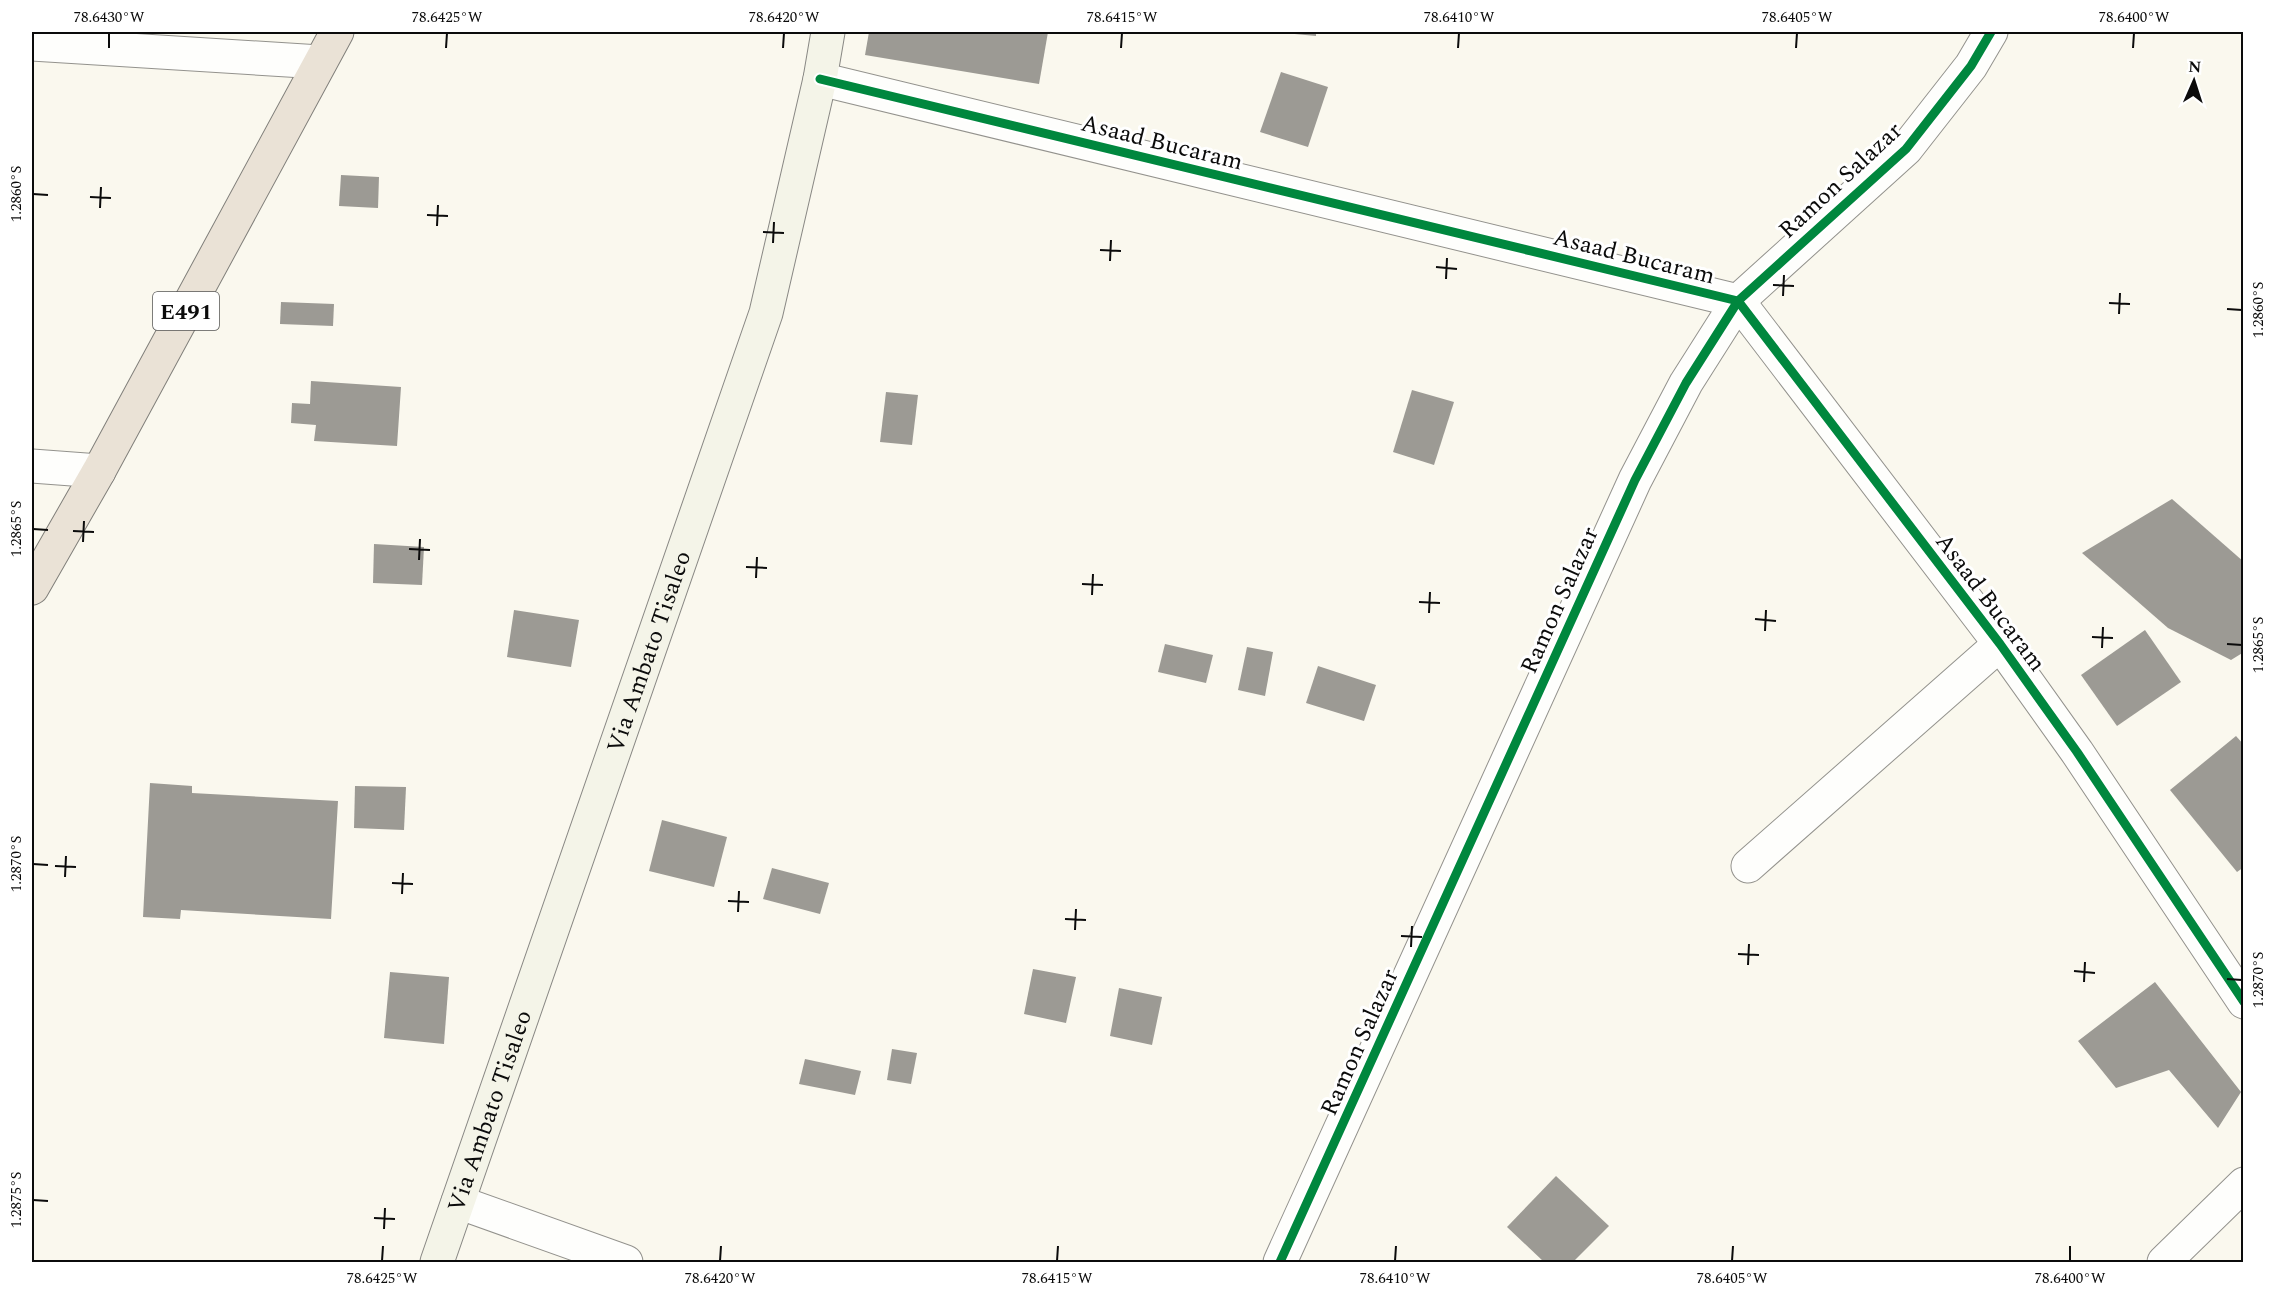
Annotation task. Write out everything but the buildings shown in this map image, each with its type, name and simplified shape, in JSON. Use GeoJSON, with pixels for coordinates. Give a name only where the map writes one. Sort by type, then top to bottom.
{"type":"FeatureCollection","features":[{"type":"Feature","properties":{"kind":"highway","name":"E491"},"geometry":{"type":"LineString","coordinates":[[32,588],[99,471],[337,32]]}},
{"type":"Feature","properties":{"kind":"main road","name":"Via Ambato Tisaleo"},"geometry":{"type":"LineString","coordinates":[[437,1263],[766,313],[820,79],[828,32]]}},
{"type":"Feature","properties":{"kind":"street","name":"Ramon Salazar"},"geometry":{"type":"LineString","coordinates":[[1281,1263],[1635,480],[1686,382],[1738,301],[1906,149],[1971,66],[1991,32]]}},
{"type":"Feature","properties":{"kind":"street"},"geometry":{"type":"LineString","coordinates":[[32,44],[320,62]]}},
{"type":"Feature","properties":{"kind":"street","name":"Asaad Bucaram"},"geometry":{"type":"LineString","coordinates":[[820,79],[1738,301],[2000,644],[2078,752],[2244,1002]]}},
{"type":"Feature","properties":{"kind":"street"},"geometry":{"type":"LineString","coordinates":[[32,466],[99,471]]}},
{"type":"Feature","properties":{"kind":"street"},"geometry":{"type":"LineString","coordinates":[[1748,866],[2000,644]]}},
{"type":"Feature","properties":{"kind":"street"},"geometry":{"type":"LineString","coordinates":[[2164,1263],[2244,1184]]}},
{"type":"Feature","properties":{"kind":"street"},"geometry":{"type":"LineString","coordinates":[[458,1202],[626,1263]]}},
{"type":"Feature","properties":{"kind":"cycle path"},"geometry":{"type":"LineString","coordinates":[[1280,1262],[1635,480],[1686,383],[1738,301],[1906,149],[1971,66],[1991,32]]}},
{"type":"Feature","properties":{"kind":"cycle path"},"geometry":{"type":"LineString","coordinates":[[820,79],[1738,301],[2000,644],[2077,752],[2244,1002]]}}]}
